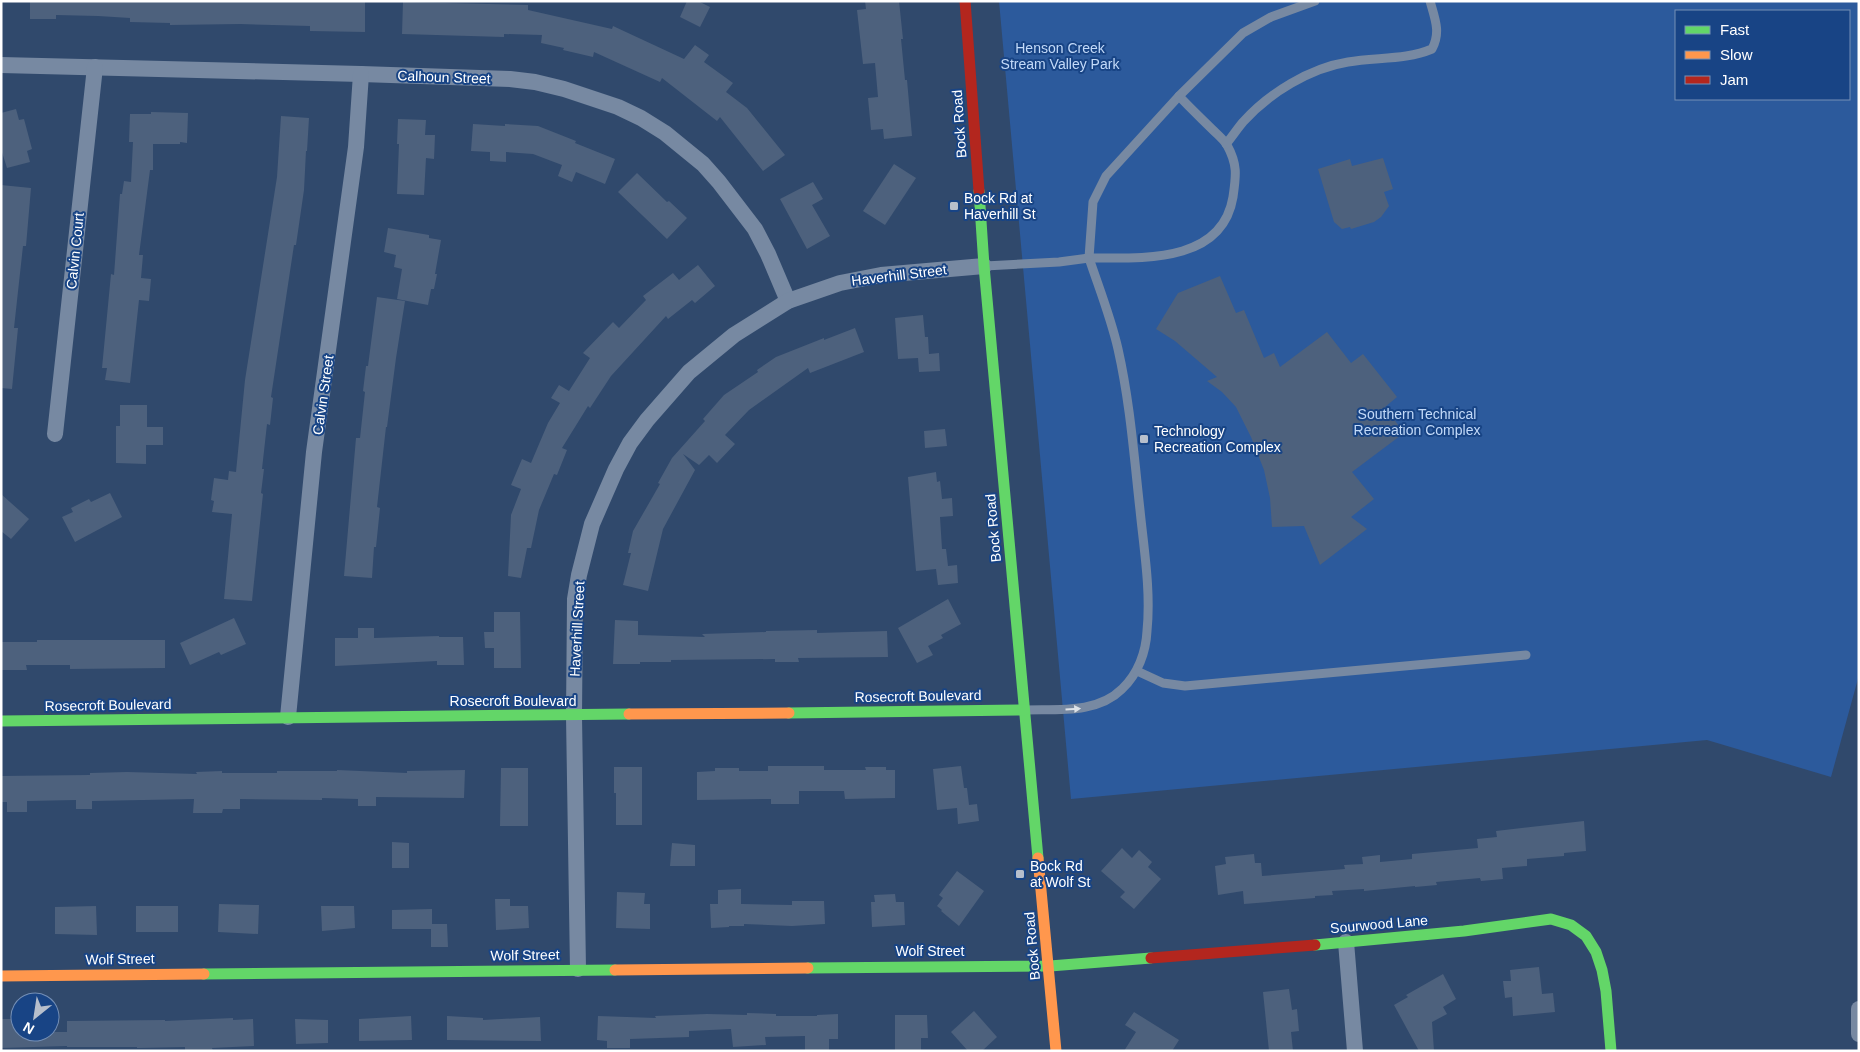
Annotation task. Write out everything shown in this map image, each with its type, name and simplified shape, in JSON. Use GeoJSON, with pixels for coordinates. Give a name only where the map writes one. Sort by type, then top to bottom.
{"type":"FeatureCollection","features":[{"type":"Feature","properties":{"kind":"street","name":"Bock Road"},"geometry":{"type":"LineString","coordinates":[[965,1],[984,266],[1024,710],[1050,966],[1056,1051]]}},
{"type":"Feature","properties":{"kind":"street","name":"Calhoun Street"},"geometry":{"type":"LineString","coordinates":[[1,65],[510,79],[535,82],[588,97],[618,107],[641,118],[682,146],[703,164],[755,229],[788,301]]}},
{"type":"Feature","properties":{"kind":"street","name":"Calvin Court"},"geometry":{"type":"LineString","coordinates":[[55,434],[95,68]]}},
{"type":"Feature","properties":{"kind":"street","name":"Calvin Street"},"geometry":{"type":"LineString","coordinates":[[288,717],[314,452],[355,156],[361,74]]}},
{"type":"Feature","properties":{"kind":"street","name":"Haverhill Street"},"geometry":{"type":"LineString","coordinates":[[578,969],[574,618],[579,575],[592,524],[616,469],[630,443],[647,420],[689,372],[734,335],[788,301],[840,283],[880,275],[984,266]]}},
{"type":"Feature","properties":{"kind":"street","name":"Rosecroft Boulevard"},"geometry":{"type":"LineString","coordinates":[[1,721],[1024,710]]}},
{"type":"Feature","properties":{"kind":"street","name":"Sourwood Lane"},"geometry":{"type":"LineString","coordinates":[[1050,966],[1464,931],[1551,919],[1564,922],[1591,941],[1600,960],[1611,1051]]}},
{"type":"Feature","properties":{"kind":"street"},"geometry":{"type":"LineString","coordinates":[[1346,942],[1355,1051]]}},
{"type":"Feature","properties":{"kind":"street","name":"Wolf Street"},"geometry":{"type":"LineString","coordinates":[[1,976],[1050,966]]}},
{"type":"Feature","properties":{"kind":"street"},"geometry":{"type":"LineString","coordinates":[[1859,1009],[1859,1034]]}},
{"type":"Feature","properties":{"kind":"lane"},"geometry":{"type":"LineString","coordinates":[[1024,710],[1076,709],[1105,701],[1122,690],[1137,671],[1143,655],[1147,633],[1148,599],[1128,402],[1117,346],[1090,258],[1093,202],[1106,176],[1179,96],[1243,34],[1271,17],[1316,1]]}},
{"type":"Feature","properties":{"kind":"lane"},"geometry":{"type":"LineString","coordinates":[[1226,144],[1243,122],[1272,96],[1310,73],[1347,62],[1420,55],[1432,50],[1436,42],[1438,29],[1430,1]]}},
{"type":"Feature","properties":{"kind":"lane"},"geometry":{"type":"LineString","coordinates":[[984,266],[1090,258],[1145,258],[1176,254],[1200,244],[1219,230],[1231,210],[1237,172],[1226,144],[1179,96]]}},
{"type":"Feature","properties":{"kind":"lane"},"geometry":{"type":"LineString","coordinates":[[1137,671],[1163,683],[1185,686],[1526,655]]}},
{"type":"Feature","properties":{"kind":"green space","name":"Southern Technical Recreation Complex"},"geometry":{"type":"Polygon","coordinates":[[[999,1],[1859,1],[1859,675],[1831,777],[1707,740],[1071,799],[999,1]]]}},
{"type":"Feature","properties":{"kind":"building"},"geometry":{"type":"Polygon","coordinates":[[[30,1],[365,1],[365,32],[310,31],[310,26],[170,25],[170,23],[130,22],[130,18],[98,16],[56,15],[56,19],[30,19],[30,1]]]}},
{"type":"Feature","properties":{"kind":"building"},"geometry":{"type":"Polygon","coordinates":[[[687,1],[698,1],[710,7],[700,27],[680,17],[687,1]]]}},
{"type":"Feature","properties":{"kind":"building"},"geometry":{"type":"Polygon","coordinates":[[[865,1],[899,1],[903,39],[901,39],[912,136],[884,139],[883,129],[871,130],[868,98],[878,97],[875,63],[863,64],[857,10],[866,9],[865,1]]]}},
{"type":"Feature","properties":{"kind":"building"},"geometry":{"type":"Polygon","coordinates":[[[403,2],[528,5],[528,10],[612,29],[613,26],[684,59],[695,45],[709,55],[704,62],[733,83],[726,92],[747,108],[785,155],[763,171],[720,117],[717,121],[662,78],[660,82],[594,52],[593,57],[541,43],[542,35],[504,34],[504,37],[402,34],[403,2]]]}},
{"type":"Feature","properties":{"kind":"building"},"geometry":{"type":"Polygon","coordinates":[[[16,109],[19,120],[24,119],[32,149],[27,151],[30,162],[7,168],[1,149],[1,113],[16,109]]]}},
{"type":"Feature","properties":{"kind":"building"},"geometry":{"type":"Polygon","coordinates":[[[151,112],[188,113],[187,143],[153,144],[153,170],[150,170],[139,255],[143,255],[141,278],[151,279],[149,301],[139,300],[130,383],[105,380],[107,368],[102,368],[111,274],[114,275],[120,194],[122,194],[124,181],[131,182],[133,142],[129,142],[130,114],[151,114],[151,112]]]}},
{"type":"Feature","properties":{"kind":"building"},"geometry":{"type":"Polygon","coordinates":[[[281,116],[309,118],[304,190],[271,397],[273,398],[270,425],[267,424],[262,469],[264,469],[261,493],[263,494],[252,601],[224,599],[232,514],[212,512],[214,501],[211,500],[214,478],[228,480],[229,471],[236,472],[245,380],[277,177],[281,116]]]}},
{"type":"Feature","properties":{"kind":"building"},"geometry":{"type":"Polygon","coordinates":[[[398,119],[426,120],[425,135],[435,135],[434,159],[426,158],[424,195],[397,194],[398,119]]]}},
{"type":"Feature","properties":{"kind":"building"},"geometry":{"type":"Polygon","coordinates":[[[473,124],[538,126],[615,159],[605,184],[576,172],[572,182],[558,176],[562,165],[533,154],[506,152],[506,162],[490,161],[490,152],[471,151],[473,124]]]}},
{"type":"Feature","properties":{"kind":"building"},"geometry":{"type":"Polygon","coordinates":[[[1383,158],[1393,189],[1384,192],[1389,206],[1381,217],[1374,222],[1351,229],[1350,227],[1342,229],[1334,222],[1318,169],[1350,159],[1352,166],[1383,158]]]}},
{"type":"Feature","properties":{"kind":"building"},"geometry":{"type":"Polygon","coordinates":[[[894,164],[916,178],[885,225],[863,211],[894,164]]]}},
{"type":"Feature","properties":{"kind":"building"},"geometry":{"type":"Polygon","coordinates":[[[637,173],[687,218],[667,239],[618,192],[637,173]]]}},
{"type":"Feature","properties":{"kind":"building"},"geometry":{"type":"Polygon","coordinates":[[[813,182],[823,199],[812,205],[830,236],[807,249],[780,199],[813,182]]]}},
{"type":"Feature","properties":{"kind":"building"},"geometry":{"type":"Polygon","coordinates":[[[1,185],[31,188],[26,246],[23,246],[14,328],[18,328],[12,389],[1,388],[1,185]]]}},
{"type":"Feature","properties":{"kind":"building"},"geometry":{"type":"Polygon","coordinates":[[[388,228],[429,235],[429,238],[441,240],[434,289],[431,289],[428,305],[397,299],[402,269],[394,267],[396,255],[384,252],[388,228]]]}},
{"type":"Feature","properties":{"kind":"building"},"geometry":{"type":"Polygon","coordinates":[[[698,265],[715,286],[695,303],[692,300],[668,319],[666,316],[611,376],[590,408],[588,406],[562,448],[567,450],[557,475],[554,474],[539,510],[531,548],[527,548],[521,578],[508,576],[511,515],[521,489],[511,485],[522,459],[531,463],[548,423],[560,403],[551,398],[559,385],[569,391],[590,358],[583,353],[613,322],[619,328],[646,300],[643,296],[673,273],[679,280],[698,265]]]}},
{"type":"Feature","properties":{"kind":"building"},"geometry":{"type":"Polygon","coordinates":[[[1220,276],[1236,313],[1244,310],[1264,358],[1274,353],[1280,367],[1327,332],[1351,363],[1363,354],[1397,397],[1385,407],[1404,433],[1352,472],[1374,499],[1351,517],[1367,529],[1320,565],[1304,526],[1272,527],[1270,498],[1264,470],[1251,437],[1236,407],[1222,392],[1207,381],[1217,377],[1175,341],[1156,329],[1178,293],[1220,276]]]}},
{"type":"Feature","properties":{"kind":"building"},"geometry":{"type":"Polygon","coordinates":[[[377,297],[405,301],[386,427],[377,507],[380,508],[376,547],[374,547],[372,578],[344,576],[356,438],[360,438],[366,366],[368,366],[377,297]]]}},
{"type":"Feature","properties":{"kind":"building"},"geometry":{"type":"Polygon","coordinates":[[[923,315],[925,337],[928,337],[929,354],[939,353],[940,371],[919,372],[918,358],[898,359],[895,318],[923,315]]]}},
{"type":"Feature","properties":{"kind":"building"},"geometry":{"type":"Polygon","coordinates":[[[855,328],[864,352],[810,373],[808,368],[749,410],[725,435],[735,444],[717,463],[709,455],[699,465],[683,454],[695,470],[663,529],[648,591],[623,585],[631,553],[628,553],[633,531],[660,484],[658,483],[672,458],[705,421],[703,419],[724,395],[776,357],[855,328]]]}},
{"type":"Feature","properties":{"kind":"building"},"geometry":{"type":"Polygon","coordinates":[[[120,405],[147,405],[147,427],[163,427],[163,445],[146,445],[146,464],[116,463],[116,426],[120,426],[120,405]]]}},
{"type":"Feature","properties":{"kind":"building"},"geometry":{"type":"Polygon","coordinates":[[[945,429],[947,446],[925,448],[924,431],[945,429]]]}},
{"type":"Feature","properties":{"kind":"building"},"geometry":{"type":"Polygon","coordinates":[[[936,472],[937,482],[940,481],[942,499],[952,498],[953,516],[940,517],[942,549],[946,549],[948,566],[957,565],[958,583],[938,585],[936,569],[916,571],[908,477],[936,472]]]}},
{"type":"Feature","properties":{"kind":"building"},"geometry":{"type":"Polygon","coordinates":[[[110,493],[122,517],[75,542],[62,517],[73,512],[71,508],[89,499],[91,502],[110,493]]]}},
{"type":"Feature","properties":{"kind":"building"},"geometry":{"type":"Polygon","coordinates":[[[1,494],[29,519],[11,539],[1,531],[1,494]]]}},
{"type":"Feature","properties":{"kind":"building"},"geometry":{"type":"Polygon","coordinates":[[[948,599],[961,624],[941,635],[943,638],[928,646],[933,655],[917,663],[898,628],[948,599]]]}},
{"type":"Feature","properties":{"kind":"building"},"geometry":{"type":"Polygon","coordinates":[[[494,612],[520,612],[521,668],[494,668],[494,648],[485,648],[484,632],[494,632],[494,612]]]}},
{"type":"Feature","properties":{"kind":"building"},"geometry":{"type":"Polygon","coordinates":[[[234,618],[246,644],[221,655],[219,652],[190,665],[180,643],[234,618]]]}},
{"type":"Feature","properties":{"kind":"building"},"geometry":{"type":"Polygon","coordinates":[[[615,620],[638,621],[638,635],[705,637],[702,634],[817,630],[817,633],[887,631],[888,657],[798,658],[799,662],[775,662],[775,659],[671,660],[671,662],[613,664],[615,620]]]}},
{"type":"Feature","properties":{"kind":"building"},"geometry":{"type":"Polygon","coordinates":[[[358,628],[374,628],[374,638],[463,637],[464,665],[437,665],[437,661],[335,666],[335,638],[358,638],[358,628]]]}},
{"type":"Feature","properties":{"kind":"building"},"geometry":{"type":"Polygon","coordinates":[[[37,640],[165,640],[165,668],[70,669],[70,665],[26,665],[27,670],[1,670],[1,642],[37,642],[37,640]]]}},
{"type":"Feature","properties":{"kind":"building"},"geometry":{"type":"Polygon","coordinates":[[[768,766],[824,766],[824,770],[866,770],[865,767],[886,767],[886,770],[895,770],[895,798],[845,799],[844,791],[799,791],[799,804],[771,804],[771,799],[697,800],[697,772],[715,771],[715,768],[739,768],[739,771],[768,771],[768,766]]]}},
{"type":"Feature","properties":{"kind":"building"},"geometry":{"type":"Polygon","coordinates":[[[961,766],[969,805],[977,804],[979,821],[958,824],[957,808],[937,810],[933,769],[961,766]]]}},
{"type":"Feature","properties":{"kind":"building"},"geometry":{"type":"Polygon","coordinates":[[[614,767],[642,767],[642,825],[616,825],[614,767]]]}},
{"type":"Feature","properties":{"kind":"building"},"geometry":{"type":"Polygon","coordinates":[[[501,768],[528,768],[528,826],[500,826],[501,768]]]}},
{"type":"Feature","properties":{"kind":"building"},"geometry":{"type":"Polygon","coordinates":[[[337,770],[407,773],[407,771],[465,770],[464,798],[376,797],[376,806],[358,806],[358,799],[240,799],[240,809],[223,809],[222,813],[193,813],[194,799],[92,801],[92,809],[76,809],[76,800],[27,801],[27,812],[7,812],[7,802],[1,802],[1,776],[90,775],[90,773],[127,772],[197,774],[196,772],[222,771],[222,773],[277,773],[277,771],[337,770]]]}},
{"type":"Feature","properties":{"kind":"building"},"geometry":{"type":"Polygon","coordinates":[[[1584,821],[1586,851],[1564,853],[1564,856],[1527,859],[1527,866],[1502,868],[1503,879],[1481,881],[1480,878],[1436,882],[1437,885],[1415,887],[1364,891],[1364,889],[1332,891],[1333,895],[1315,896],[1315,898],[1244,904],[1243,891],[1218,895],[1215,866],[1226,864],[1225,857],[1254,854],[1255,863],[1261,863],[1262,876],[1345,869],[1344,865],[1363,864],[1362,857],[1380,855],[1380,862],[1412,859],[1412,854],[1478,848],[1477,839],[1497,837],[1496,831],[1584,821]]]}},
{"type":"Feature","properties":{"kind":"building"},"geometry":{"type":"Polygon","coordinates":[[[392,842],[409,843],[409,868],[392,868],[392,842]]]}},
{"type":"Feature","properties":{"kind":"building"},"geometry":{"type":"Polygon","coordinates":[[[672,843],[695,845],[695,866],[670,866],[672,843]]]}},
{"type":"Feature","properties":{"kind":"building"},"geometry":{"type":"Polygon","coordinates":[[[1122,848],[1132,858],[1139,850],[1152,862],[1148,867],[1161,879],[1134,909],[1120,897],[1125,892],[1101,871],[1122,848]]]}},
{"type":"Feature","properties":{"kind":"building"},"geometry":{"type":"Polygon","coordinates":[[[957,871],[984,891],[959,926],[937,906],[943,898],[939,895],[957,871]]]}},
{"type":"Feature","properties":{"kind":"building"},"geometry":{"type":"Polygon","coordinates":[[[741,889],[741,904],[792,905],[792,901],[824,901],[825,924],[792,926],[744,924],[744,926],[711,928],[710,904],[718,904],[718,890],[741,889]]]}},
{"type":"Feature","properties":{"kind":"building"},"geometry":{"type":"Polygon","coordinates":[[[617,892],[645,893],[644,904],[650,904],[650,929],[616,928],[617,892]]]}},
{"type":"Feature","properties":{"kind":"building"},"geometry":{"type":"Polygon","coordinates":[[[895,894],[896,902],[904,902],[905,925],[872,927],[871,902],[875,902],[874,895],[895,894]]]}},
{"type":"Feature","properties":{"kind":"building"},"geometry":{"type":"Polygon","coordinates":[[[495,899],[510,899],[510,906],[528,906],[529,928],[496,930],[495,899]]]}},
{"type":"Feature","properties":{"kind":"building"},"geometry":{"type":"Polygon","coordinates":[[[219,904],[259,905],[258,934],[218,932],[219,904]]]}},
{"type":"Feature","properties":{"kind":"building"},"geometry":{"type":"Polygon","coordinates":[[[96,906],[97,935],[55,934],[55,907],[96,906]]]}},
{"type":"Feature","properties":{"kind":"building"},"geometry":{"type":"Polygon","coordinates":[[[136,906],[178,906],[178,932],[136,932],[136,906]]]}},
{"type":"Feature","properties":{"kind":"building"},"geometry":{"type":"Polygon","coordinates":[[[321,906],[354,906],[355,928],[322,931],[321,906]]]}},
{"type":"Feature","properties":{"kind":"building"},"geometry":{"type":"Polygon","coordinates":[[[432,909],[432,924],[447,924],[448,947],[431,947],[431,929],[392,929],[392,910],[432,909]]]}},
{"type":"Feature","properties":{"kind":"building"},"geometry":{"type":"Polygon","coordinates":[[[1539,967],[1542,994],[1553,993],[1555,1012],[1513,1016],[1512,997],[1505,998],[1503,981],[1511,981],[1510,970],[1539,967]]]}},
{"type":"Feature","properties":{"kind":"building"},"geometry":{"type":"Polygon","coordinates":[[[1443,974],[1456,999],[1443,1007],[1447,1014],[1432,1022],[1434,1051],[1419,1051],[1394,1005],[1408,997],[1406,995],[1443,974]]]}},
{"type":"Feature","properties":{"kind":"building"},"geometry":{"type":"Polygon","coordinates":[[[1289,989],[1292,1010],[1297,1009],[1299,1031],[1291,1032],[1293,1051],[1269,1051],[1263,992],[1289,989]]]}},
{"type":"Feature","properties":{"kind":"building"},"geometry":{"type":"Polygon","coordinates":[[[974,1011],[997,1037],[982,1051],[968,1051],[951,1032],[974,1011]]]}},
{"type":"Feature","properties":{"kind":"building"},"geometry":{"type":"Polygon","coordinates":[[[1134,1012],[1179,1040],[1172,1051],[1124,1051],[1136,1032],[1125,1025],[1134,1012]]]}},
{"type":"Feature","properties":{"kind":"building"},"geometry":{"type":"Polygon","coordinates":[[[747,1013],[776,1014],[776,1016],[838,1014],[838,1039],[829,1039],[829,1050],[805,1050],[805,1036],[765,1037],[766,1045],[733,1047],[731,1029],[689,1031],[689,1037],[630,1039],[630,1048],[607,1048],[607,1041],[597,1040],[598,1016],[656,1018],[655,1016],[747,1015],[747,1013]]]}},
{"type":"Feature","properties":{"kind":"building"},"geometry":{"type":"Polygon","coordinates":[[[895,1015],[927,1015],[928,1038],[921,1038],[921,1051],[895,1051],[895,1015]]]}},
{"type":"Feature","properties":{"kind":"building"},"geometry":{"type":"Polygon","coordinates":[[[411,1016],[412,1040],[359,1041],[359,1019],[411,1016]]]}},
{"type":"Feature","properties":{"kind":"building"},"geometry":{"type":"Polygon","coordinates":[[[447,1016],[483,1018],[483,1020],[540,1017],[541,1041],[447,1040],[447,1016]]]}},
{"type":"Feature","properties":{"kind":"building"},"geometry":{"type":"Polygon","coordinates":[[[1,1019],[10,1019],[10,1042],[60,1042],[60,1032],[67,1032],[67,1021],[253,1019],[254,1046],[212,1048],[213,1051],[185,1051],[185,1047],[67,1046],[1,1048],[1,1019]]]}},
{"type":"Feature","properties":{"kind":"building"},"geometry":{"type":"Polygon","coordinates":[[[295,1019],[328,1020],[328,1043],[296,1044],[295,1019]]]}},
{"type":"Feature","properties":{"kind":"traffic: fast"},"geometry":{"type":"LineString","coordinates":[[979,191],[984,266],[1038,858]]}},
{"type":"Feature","properties":{"kind":"traffic: fast"},"geometry":{"type":"LineString","coordinates":[[789,713],[1024,710]]}},
{"type":"Feature","properties":{"kind":"traffic: fast"},"geometry":{"type":"LineString","coordinates":[[1,721],[629,714]]}},
{"type":"Feature","properties":{"kind":"traffic: fast"},"geometry":{"type":"LineString","coordinates":[[1315,945],[1464,931],[1551,919],[1571,925],[1586,936],[1596,952],[1602,970],[1606,991],[1611,1051]]}},
{"type":"Feature","properties":{"kind":"traffic: fast"},"geometry":{"type":"LineString","coordinates":[[808,968],[1050,966],[1151,958]]}},
{"type":"Feature","properties":{"kind":"traffic: fast"},"geometry":{"type":"LineString","coordinates":[[204,974],[615,970]]}},
{"type":"Feature","properties":{"kind":"traffic: slow"},"geometry":{"type":"LineString","coordinates":[[629,714],[789,713]]}},
{"type":"Feature","properties":{"kind":"traffic: slow"},"geometry":{"type":"LineString","coordinates":[[1038,858],[1056,1051]]}},
{"type":"Feature","properties":{"kind":"traffic: slow"},"geometry":{"type":"LineString","coordinates":[[615,970],[808,968]]}},
{"type":"Feature","properties":{"kind":"traffic: slow"},"geometry":{"type":"LineString","coordinates":[[1,976],[204,974]]}},
{"type":"Feature","properties":{"kind":"traffic: jam"},"geometry":{"type":"LineString","coordinates":[[965,1],[979,191]]}},
{"type":"Feature","properties":{"kind":"traffic: jam"},"geometry":{"type":"LineString","coordinates":[[1151,958],[1315,945]]}},
{"type":"Feature","properties":{"kind":"place","name":"Bock Rd at Haverhill St"},"geometry":{"type":"Point","coordinates":[954,206]}},
{"type":"Feature","properties":{"kind":"place","name":"Technology Recreation Complex"},"geometry":{"type":"Point","coordinates":[1144,439]}},
{"type":"Feature","properties":{"kind":"place","name":"Bock Rd at Wolf St"},"geometry":{"type":"Point","coordinates":[1020,874]}},
{"type":"Feature","properties":{"kind":"park label","name":"Henson Creek Stream Valley Park"},"geometry":{"type":"Point","coordinates":[1060,56]}}]}
